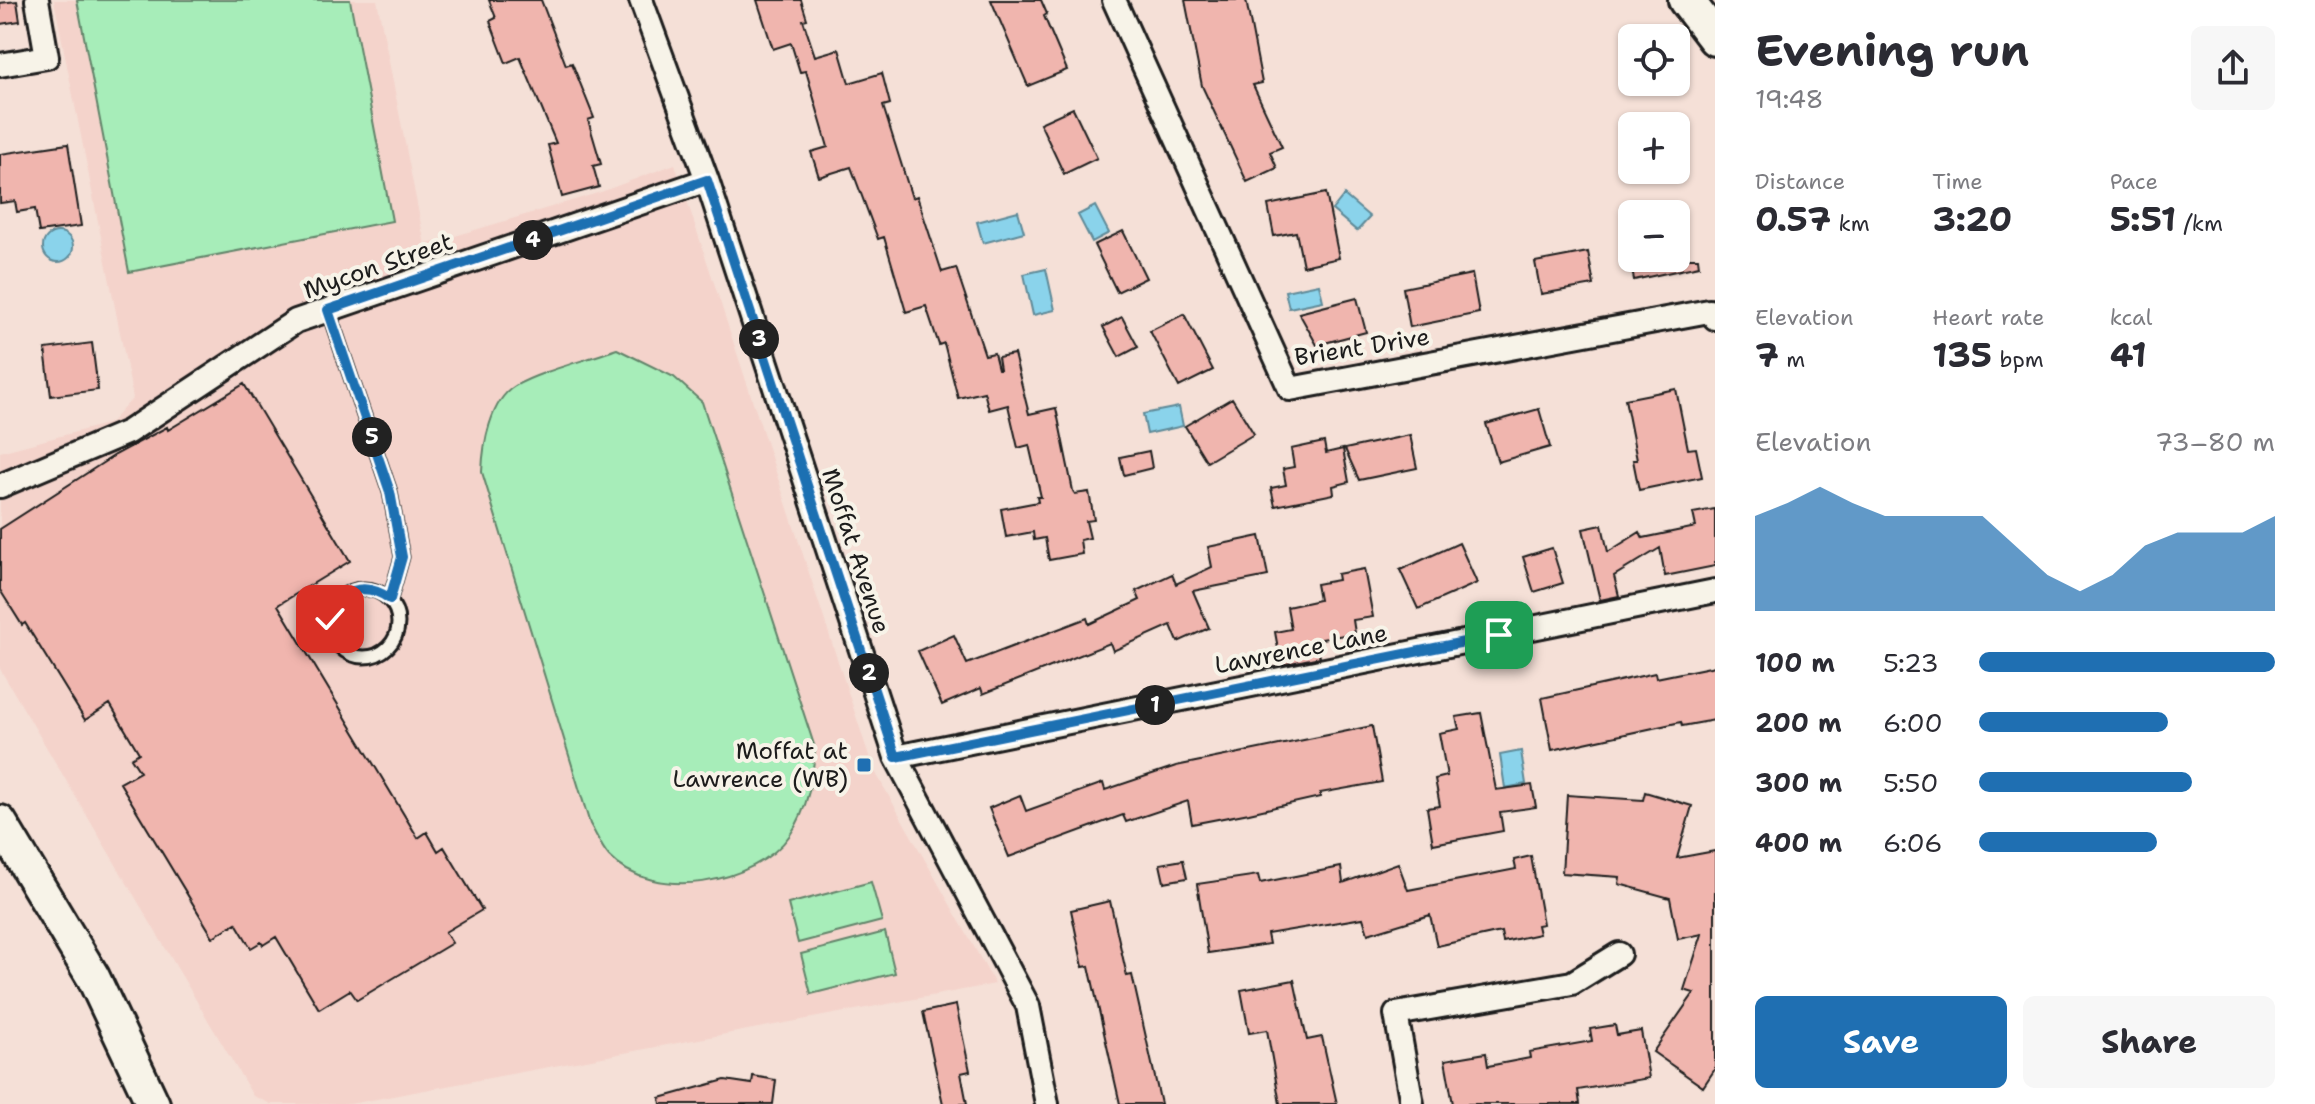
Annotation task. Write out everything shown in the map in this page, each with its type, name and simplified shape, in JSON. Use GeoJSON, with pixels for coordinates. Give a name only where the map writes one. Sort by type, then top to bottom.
{"type":"FeatureCollection","features":[{"type":"Feature","properties":{"kind":"main road"},"geometry":{"type":"LineString","coordinates":[[1686,0],[1715,38]]}},
{"type":"Feature","properties":{"kind":"main road"},"geometry":{"type":"LineString","coordinates":[[0,822],[93,977],[153,1104]]}},
{"type":"Feature","properties":{"kind":"street"},"geometry":{"type":"LineString","coordinates":[[0,65],[47,57],[37,0]]}},
{"type":"Feature","properties":{"kind":"street","name":"Moffat Avenue"},"geometry":{"type":"LineString","coordinates":[[641,0],[707,180],[896,757],[1028,1006],[1047,1104]]}},
{"type":"Feature","properties":{"kind":"street","name":"Brient Drive"},"geometry":{"type":"LineString","coordinates":[[1114,0],[1290,389],[1709,311],[1715,318]]}},
{"type":"Feature","properties":{"kind":"street","name":"Mycon Street"},"geometry":{"type":"LineString","coordinates":[[0,486],[128,432],[296,321],[707,180]]}},
{"type":"Feature","properties":{"kind":"street","name":"Lawrence Lane"},"geometry":{"type":"LineString","coordinates":[[896,757],[1715,591]]}},
{"type":"Feature","properties":{"kind":"street"},"geometry":{"type":"LineString","coordinates":[[1412,1104],[1396,1014],[1572,983],[1619,954]]}},
{"type":"Feature","properties":{"kind":"lane"},"geometry":{"type":"LineString","coordinates":[[328,310],[390,492],[402,557],[390,599],[398,620],[393,642],[374,655],[363,657],[342,649],[335,641],[330,619],[339,599],[359,588],[370,588],[390,599]]}},
{"type":"Feature","properties":{"kind":"shaded area"},"geometry":{"type":"Polygon","coordinates":[[[54,0],[377,0],[425,245],[601,192],[675,164],[873,768],[995,984],[350,1104],[271,1104],[253,1096],[0,669],[0,452],[110,423],[133,398],[54,0]]]}},
{"type":"Feature","properties":{"kind":"green space"},"geometry":{"type":"Polygon","coordinates":[[[77,0],[350,0],[392,221],[129,272],[77,0]]]}},
{"type":"Feature","properties":{"kind":"green space"},"geometry":{"type":"Polygon","coordinates":[[[617,349],[674,377],[702,402],[815,748],[808,793],[790,835],[774,852],[753,866],[703,882],[651,880],[628,871],[609,856],[590,824],[482,472],[490,424],[506,393],[537,376],[617,349]]]}},
{"type":"Feature","properties":{"kind":"green space"},"geometry":{"type":"Polygon","coordinates":[[[871,882],[882,921],[798,943],[788,904],[871,882]]]}},
{"type":"Feature","properties":{"kind":"green space"},"geometry":{"type":"Polygon","coordinates":[[[885,932],[895,973],[811,994],[801,954],[885,932]]]}},
{"type":"Feature","properties":{"kind":"water"},"geometry":{"type":"Polygon","coordinates":[[[1344,195],[1370,217],[1357,231],[1332,210],[1344,195]]]}},
{"type":"Feature","properties":{"kind":"water"},"geometry":{"type":"Polygon","coordinates":[[[1095,206],[1109,233],[1092,242],[1078,215],[1095,206]]]}},
{"type":"Feature","properties":{"kind":"water"},"geometry":{"type":"Polygon","coordinates":[[[1018,211],[1024,232],[983,243],[977,222],[1018,211]]]}},
{"type":"Feature","properties":{"kind":"water"},"geometry":{"type":"Polygon","coordinates":[[[58,232],[64,233],[72,241],[72,253],[64,261],[58,262],[52,261],[44,253],[43,247],[44,241],[52,233],[58,232]]]}},
{"type":"Feature","properties":{"kind":"water"},"geometry":{"type":"Polygon","coordinates":[[[1046,269],[1055,310],[1033,315],[1024,274],[1046,269]]]}},
{"type":"Feature","properties":{"kind":"water"},"geometry":{"type":"Polygon","coordinates":[[[1319,284],[1323,301],[1289,308],[1285,291],[1319,284]]]}},
{"type":"Feature","properties":{"kind":"water"},"geometry":{"type":"Polygon","coordinates":[[[1179,407],[1183,426],[1147,434],[1143,414],[1179,407]]]}},
{"type":"Feature","properties":{"kind":"water"},"geometry":{"type":"Polygon","coordinates":[[[1521,751],[1526,784],[1505,788],[1500,755],[1521,751]]]}},
{"type":"Feature","properties":{"kind":"building"},"geometry":{"type":"Polygon","coordinates":[[[489,0],[541,0],[566,65],[572,63],[594,118],[588,120],[601,164],[593,166],[599,187],[562,197],[548,145],[556,143],[520,57],[506,63],[490,21],[496,18],[489,0]]]}},
{"type":"Feature","properties":{"kind":"building"},"geometry":{"type":"Polygon","coordinates":[[[757,0],[801,0],[807,19],[803,20],[815,56],[839,49],[849,83],[882,73],[890,104],[883,106],[912,198],[917,196],[942,272],[956,268],[985,355],[994,353],[1000,369],[998,357],[1014,354],[1029,414],[1056,408],[1073,491],[1075,494],[1089,492],[1094,520],[1086,521],[1090,538],[1080,540],[1082,554],[1049,560],[1045,538],[1034,540],[1033,532],[1006,537],[1001,509],[1038,502],[1037,497],[1041,497],[1029,445],[1018,448],[1008,405],[989,410],[984,392],[958,398],[944,343],[939,345],[926,306],[906,312],[884,237],[878,239],[851,167],[819,177],[811,152],[828,147],[806,71],[800,72],[791,43],[773,49],[757,0]]]}},
{"type":"Feature","properties":{"kind":"building"},"geometry":{"type":"Polygon","coordinates":[[[991,0],[1041,0],[1047,14],[1044,16],[1067,70],[1028,86],[991,0]]]}},
{"type":"Feature","properties":{"kind":"building"},"geometry":{"type":"Polygon","coordinates":[[[1185,0],[1246,0],[1262,83],[1253,85],[1282,147],[1270,152],[1277,168],[1247,182],[1202,86],[1185,0]]]}},
{"type":"Feature","properties":{"kind":"building"},"geometry":{"type":"Polygon","coordinates":[[[17,1],[20,21],[0,24],[0,3],[17,1]]]}},
{"type":"Feature","properties":{"kind":"building"},"geometry":{"type":"Polygon","coordinates":[[[1073,108],[1097,158],[1064,174],[1040,123],[1073,108]]]}},
{"type":"Feature","properties":{"kind":"building"},"geometry":{"type":"Polygon","coordinates":[[[68,144],[81,226],[39,232],[35,209],[17,212],[15,201],[0,203],[0,154],[68,144]]]}},
{"type":"Feature","properties":{"kind":"building"},"geometry":{"type":"Polygon","coordinates":[[[1326,193],[1339,258],[1303,266],[1296,232],[1274,236],[1268,205],[1326,193]]]}},
{"type":"Feature","properties":{"kind":"building"},"geometry":{"type":"Polygon","coordinates":[[[1123,231],[1146,278],[1117,292],[1094,245],[1123,231]]]}},
{"type":"Feature","properties":{"kind":"building"},"geometry":{"type":"Polygon","coordinates":[[[1588,252],[1594,285],[1541,294],[1535,262],[1588,252]]]}},
{"type":"Feature","properties":{"kind":"building"},"geometry":{"type":"Polygon","coordinates":[[[1690,258],[1698,258],[1699,266],[1690,268],[1690,258]]]}},
{"type":"Feature","properties":{"kind":"building"},"geometry":{"type":"Polygon","coordinates":[[[1633,272],[1671,272],[1634,280],[1633,272]]]}},
{"type":"Feature","properties":{"kind":"building"},"geometry":{"type":"Polygon","coordinates":[[[1472,274],[1479,313],[1410,327],[1403,288],[1472,274]]]}},
{"type":"Feature","properties":{"kind":"building"},"geometry":{"type":"Polygon","coordinates":[[[1357,298],[1366,332],[1317,345],[1299,313],[1357,298]]]}},
{"type":"Feature","properties":{"kind":"building"},"geometry":{"type":"Polygon","coordinates":[[[1184,314],[1213,370],[1179,387],[1150,331],[1184,314]]]}},
{"type":"Feature","properties":{"kind":"building"},"geometry":{"type":"Polygon","coordinates":[[[1122,317],[1138,347],[1119,357],[1103,327],[1122,317]]]}},
{"type":"Feature","properties":{"kind":"building"},"geometry":{"type":"Polygon","coordinates":[[[92,343],[98,390],[51,396],[45,349],[92,343]]]}},
{"type":"Feature","properties":{"kind":"building"},"geometry":{"type":"Polygon","coordinates":[[[244,384],[350,561],[278,605],[418,838],[427,832],[438,851],[444,847],[482,910],[445,932],[452,943],[357,1000],[350,990],[319,1009],[276,937],[251,948],[236,923],[213,937],[120,783],[140,772],[131,758],[139,753],[110,704],[85,720],[25,623],[22,625],[0,590],[0,529],[115,455],[167,427],[168,430],[244,384]]]}},
{"type":"Feature","properties":{"kind":"building"},"geometry":{"type":"Polygon","coordinates":[[[1676,389],[1688,449],[1696,448],[1702,477],[1639,490],[1633,460],[1637,460],[1625,399],[1676,389]]]}},
{"type":"Feature","properties":{"kind":"building"},"geometry":{"type":"Polygon","coordinates":[[[1232,398],[1254,434],[1207,462],[1185,426],[1232,398]]]}},
{"type":"Feature","properties":{"kind":"building"},"geometry":{"type":"Polygon","coordinates":[[[1539,409],[1550,447],[1498,462],[1486,424],[1539,409]]]}},
{"type":"Feature","properties":{"kind":"building"},"geometry":{"type":"Polygon","coordinates":[[[1410,435],[1417,468],[1359,480],[1345,449],[1410,435]]]}},
{"type":"Feature","properties":{"kind":"building"},"geometry":{"type":"Polygon","coordinates":[[[1324,442],[1326,453],[1343,449],[1349,482],[1333,486],[1334,494],[1275,506],[1271,488],[1286,485],[1283,469],[1294,467],[1291,449],[1324,442]]]}},
{"type":"Feature","properties":{"kind":"building"},"geometry":{"type":"Polygon","coordinates":[[[1149,451],[1152,468],[1124,475],[1120,457],[1149,451]]]}},
{"type":"Feature","properties":{"kind":"building"},"geometry":{"type":"Polygon","coordinates":[[[1715,509],[1715,566],[1665,576],[1660,548],[1614,576],[1619,596],[1600,600],[1583,529],[1602,525],[1608,552],[1640,532],[1643,538],[1696,527],[1693,513],[1715,509]]]}},
{"type":"Feature","properties":{"kind":"building"},"geometry":{"type":"Polygon","coordinates":[[[1260,536],[1268,576],[1193,591],[1209,628],[1178,642],[1171,625],[1113,651],[1110,643],[983,694],[981,688],[942,705],[918,651],[954,635],[967,664],[1087,618],[1089,624],[1140,600],[1136,591],[1172,574],[1176,584],[1212,567],[1208,547],[1260,536]]]}},
{"type":"Feature","properties":{"kind":"building"},"geometry":{"type":"Polygon","coordinates":[[[1459,543],[1477,583],[1418,609],[1400,570],[1459,543]]]}},
{"type":"Feature","properties":{"kind":"building"},"geometry":{"type":"Polygon","coordinates":[[[1552,548],[1563,583],[1534,592],[1523,557],[1552,548]]]}},
{"type":"Feature","properties":{"kind":"building"},"geometry":{"type":"Polygon","coordinates":[[[1364,569],[1373,617],[1353,620],[1355,633],[1316,640],[1320,657],[1281,665],[1275,632],[1291,629],[1287,607],[1319,600],[1316,584],[1338,580],[1337,574],[1364,569]]]}},
{"type":"Feature","properties":{"kind":"building"},"geometry":{"type":"Polygon","coordinates":[[[1715,666],[1715,720],[1682,726],[1681,722],[1552,750],[1542,698],[1655,673],[1656,678],[1715,666]]]}},
{"type":"Feature","properties":{"kind":"building"},"geometry":{"type":"Polygon","coordinates":[[[1481,713],[1496,790],[1532,785],[1536,807],[1500,812],[1503,831],[1433,844],[1427,808],[1440,806],[1435,779],[1447,776],[1439,733],[1459,729],[1456,717],[1481,713]]]}},
{"type":"Feature","properties":{"kind":"building"},"geometry":{"type":"Polygon","coordinates":[[[1372,726],[1382,782],[1320,793],[1320,797],[1249,813],[1192,824],[1188,801],[1126,822],[1123,815],[1009,857],[989,808],[1020,795],[1026,811],[1103,783],[1105,790],[1176,766],[1372,726]]]}},
{"type":"Feature","properties":{"kind":"building"},"geometry":{"type":"Polygon","coordinates":[[[1645,792],[1692,806],[1677,858],[1715,851],[1715,1069],[1703,1087],[1653,1052],[1694,993],[1684,990],[1702,934],[1678,939],[1670,898],[1619,884],[1620,877],[1562,873],[1567,795],[1643,800],[1645,792]]]}},
{"type":"Feature","properties":{"kind":"building"},"geometry":{"type":"Polygon","coordinates":[[[1531,856],[1543,924],[1537,925],[1539,934],[1503,942],[1501,932],[1437,946],[1430,915],[1368,934],[1363,918],[1267,934],[1269,944],[1208,953],[1197,884],[1258,875],[1260,883],[1341,867],[1343,883],[1398,863],[1408,890],[1516,869],[1514,860],[1531,856]]]}},
{"type":"Feature","properties":{"kind":"building"},"geometry":{"type":"Polygon","coordinates":[[[1183,860],[1187,878],[1164,882],[1160,864],[1183,860]]]}},
{"type":"Feature","properties":{"kind":"building"},"geometry":{"type":"Polygon","coordinates":[[[1110,901],[1127,976],[1132,975],[1161,1104],[1120,1104],[1089,966],[1083,967],[1071,910],[1110,901]]]}},
{"type":"Feature","properties":{"kind":"building"},"geometry":{"type":"Polygon","coordinates":[[[1294,980],[1307,1040],[1322,1037],[1337,1104],[1280,1104],[1267,1030],[1249,1033],[1241,990],[1294,980]]]}},
{"type":"Feature","properties":{"kind":"building"},"geometry":{"type":"Polygon","coordinates":[[[956,1005],[970,1071],[961,1073],[967,1104],[943,1104],[923,1012],[956,1005]]]}},
{"type":"Feature","properties":{"kind":"building"},"geometry":{"type":"Polygon","coordinates":[[[1615,1025],[1617,1035],[1641,1031],[1649,1078],[1578,1090],[1580,1104],[1453,1104],[1445,1060],[1486,1053],[1488,1066],[1530,1058],[1529,1052],[1592,1041],[1590,1029],[1615,1025]]]}},
{"type":"Feature","properties":{"kind":"building"},"geometry":{"type":"Polygon","coordinates":[[[753,1076],[776,1080],[773,1104],[661,1104],[660,1098],[725,1080],[752,1084],[753,1076]]]}},
{"type":"Feature","properties":{"kind":"place","name":"Moffat at Lawrence (WB)"},"geometry":{"type":"Point","coordinates":[864,765]}},
{"type":"Feature","properties":{"kind":"route"},"geometry":{"type":"LineString","coordinates":[[330,619],[332,608],[339,599],[359,588],[370,588],[390,599],[402,557],[390,492],[328,310],[707,180],[896,757],[1499,635]]}}]}
